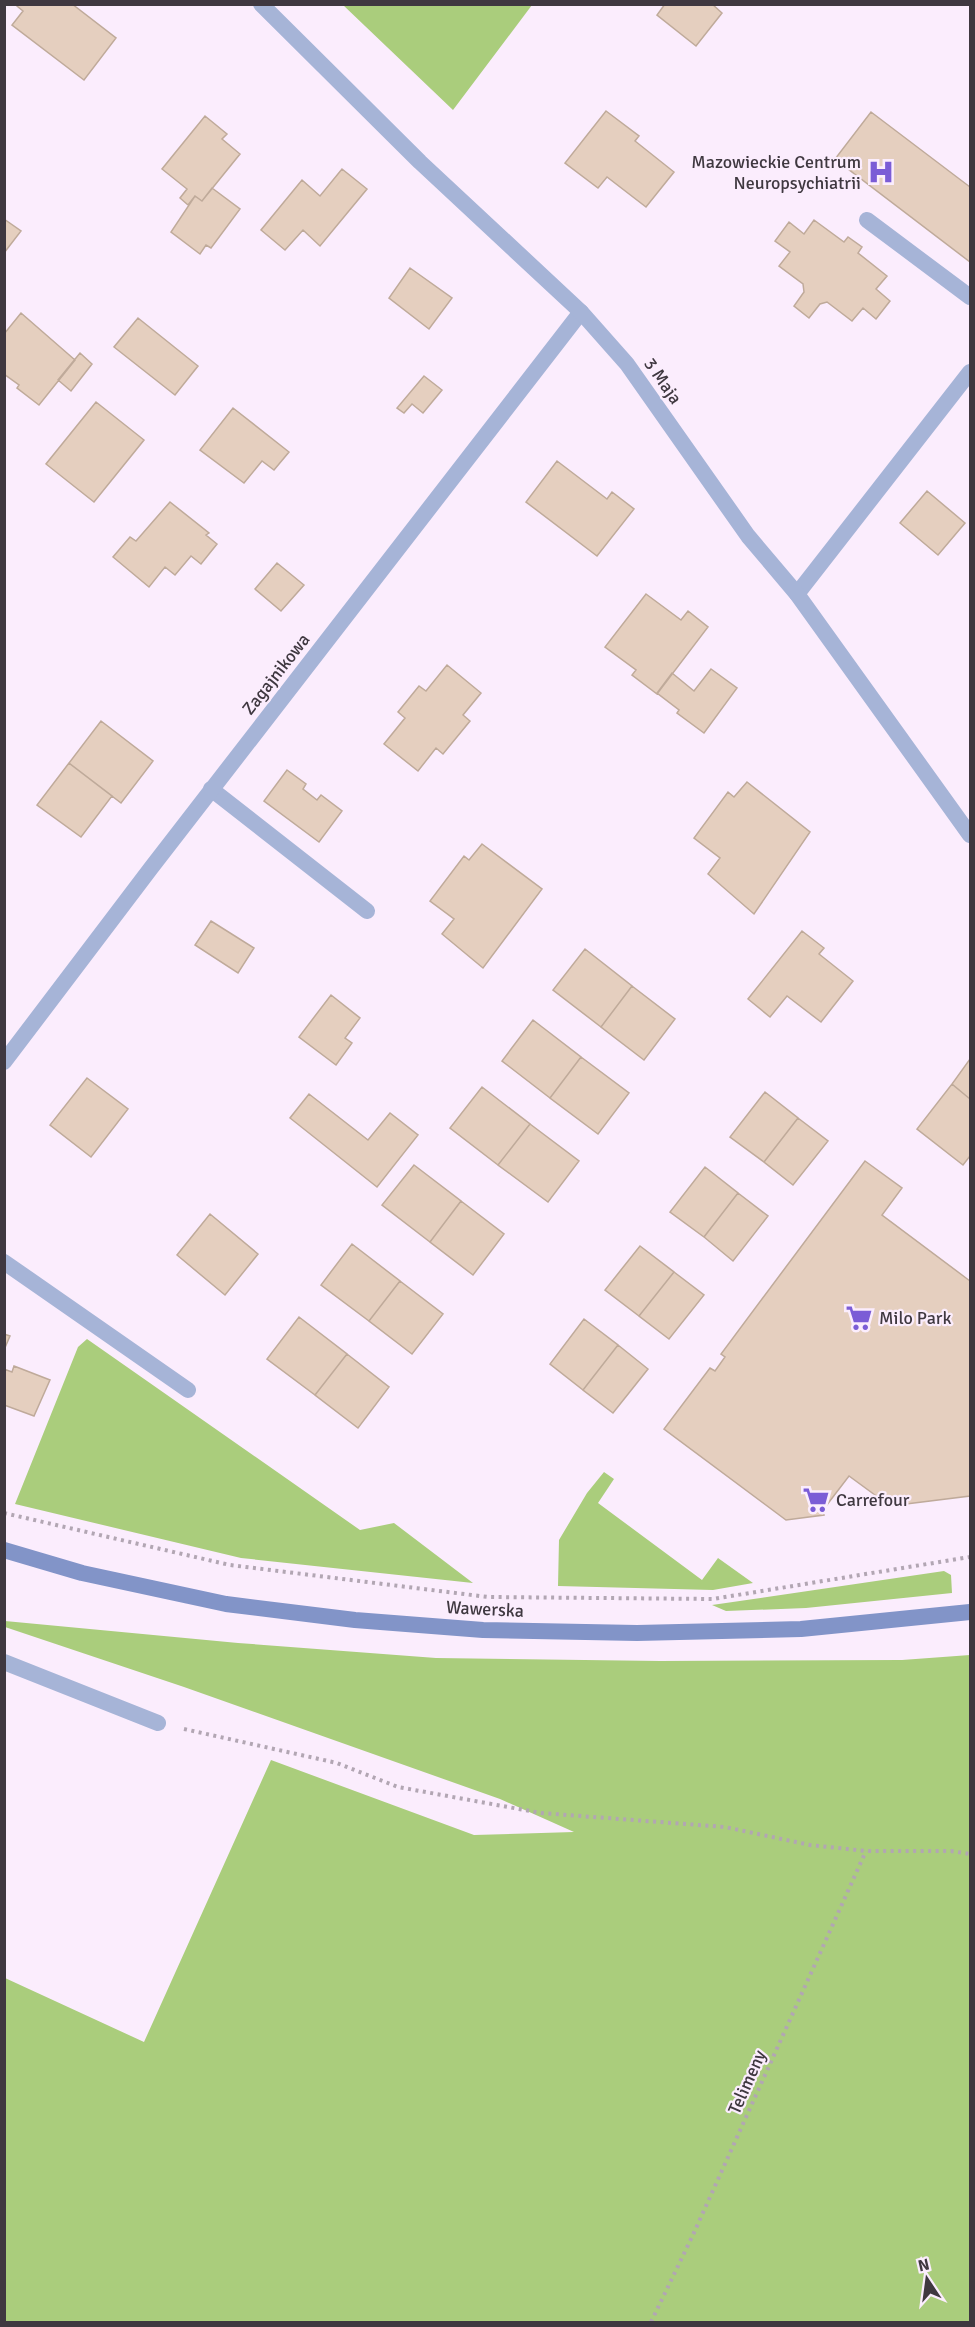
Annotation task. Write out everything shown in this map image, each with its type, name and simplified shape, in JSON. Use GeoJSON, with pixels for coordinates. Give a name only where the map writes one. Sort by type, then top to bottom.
{"type":"FeatureCollection","features":[{"type":"Feature","properties":{"kind":"main road","name":"Wawerska"},"geometry":{"type":"LineString","coordinates":[[4,1550],[82,1573],[226,1604],[355,1620],[483,1630],[637,1633],[801,1629],[970,1612]]}},
{"type":"Feature","properties":{"kind":"street","name":"3 Maja"},"geometry":{"type":"LineString","coordinates":[[261,4],[420,162],[581,312],[627,364],[748,536],[797,594],[970,835]]}},
{"type":"Feature","properties":{"kind":"street"},"geometry":{"type":"LineString","coordinates":[[867,220],[970,297]]}},
{"type":"Feature","properties":{"kind":"street","name":"Zagajnikowa"},"geometry":{"type":"LineString","coordinates":[[4,1062],[581,312]]}},
{"type":"Feature","properties":{"kind":"street"},"geometry":{"type":"LineString","coordinates":[[797,594],[970,372]]}},
{"type":"Feature","properties":{"kind":"street"},"geometry":{"type":"LineString","coordinates":[[212,789],[367,911]]}},
{"type":"Feature","properties":{"kind":"street"},"geometry":{"type":"LineString","coordinates":[[4,1262],[188,1390]]}},
{"type":"Feature","properties":{"kind":"street"},"geometry":{"type":"LineString","coordinates":[[4,1662],[158,1723]]}},
{"type":"Feature","properties":{"kind":"path"},"geometry":{"type":"LineString","coordinates":[[4,1513],[230,1565],[488,1597],[713,1599],[970,1557]]}},
{"type":"Feature","properties":{"kind":"path"},"geometry":{"type":"LineString","coordinates":[[158,1723],[337,1763],[398,1787],[541,1813],[725,1827],[810,1845],[866,1851],[951,1851],[970,1854]]}},
{"type":"Feature","properties":{"kind":"path","name":"Telimeny"},"geometry":{"type":"LineString","coordinates":[[651,2322],[702,2215],[866,1851]]}},
{"type":"Feature","properties":{"kind":"green space"},"geometry":{"type":"Polygon","coordinates":[[[343,5],[532,5],[453,110],[343,5]]]}},
{"type":"Feature","properties":{"kind":"green space"},"geometry":{"type":"Polygon","coordinates":[[[87,1339],[360,1530],[394,1523],[473,1583],[241,1558],[15,1504],[78,1347],[87,1339]]]}},
{"type":"Feature","properties":{"kind":"green space"},"geometry":{"type":"Polygon","coordinates":[[[604,1472],[614,1479],[598,1503],[702,1580],[718,1558],[753,1583],[713,1590],[558,1586],[559,1540],[587,1493],[604,1472]]]}},
{"type":"Feature","properties":{"kind":"green space"},"geometry":{"type":"Polygon","coordinates":[[[944,1571],[951,1575],[952,1593],[806,1608],[726,1611],[712,1605],[944,1571]]]}},
{"type":"Feature","properties":{"kind":"green space"},"geometry":{"type":"Polygon","coordinates":[[[5,1621],[238,1643],[436,1658],[660,1661],[902,1660],[970,1655],[970,2322],[5,2321],[5,1978],[144,2042],[271,1760],[474,1835],[574,1832],[500,1799],[184,1687],[5,1627],[5,1621]]]}},
{"type":"Feature","properties":{"kind":"building"},"geometry":{"type":"Polygon","coordinates":[[[18,4],[72,4],[116,38],[84,80],[12,25],[23,11],[17,6],[18,4]]]}},
{"type":"Feature","properties":{"kind":"building"},"geometry":{"type":"Polygon","coordinates":[[[665,4],[712,4],[722,13],[696,46],[657,15],[665,4]]]}},
{"type":"Feature","properties":{"kind":"building"},"geometry":{"type":"Polygon","coordinates":[[[606,111],[639,136],[635,141],[674,172],[646,207],[607,177],[598,188],[565,163],[606,111]]]}},
{"type":"Feature","properties":{"kind":"building"},"geometry":{"type":"Polygon","coordinates":[[[871,112],[970,187],[970,262],[835,159],[871,112]]]}},
{"type":"Feature","properties":{"kind":"building"},"geometry":{"type":"Polygon","coordinates":[[[205,116],[227,134],[222,139],[240,154],[202,201],[195,196],[188,205],[180,198],[187,189],[162,169],[205,116]]]}},
{"type":"Feature","properties":{"kind":"building"},"geometry":{"type":"Polygon","coordinates":[[[342,169],[367,189],[320,246],[303,230],[285,250],[261,230],[302,180],[320,196],[342,169]]]}},
{"type":"Feature","properties":{"kind":"building"},"geometry":{"type":"Polygon","coordinates":[[[212,188],[240,209],[211,248],[206,245],[200,254],[171,232],[195,196],[202,201],[212,188]]]}},
{"type":"Feature","properties":{"kind":"building"},"geometry":{"type":"Polygon","coordinates":[[[4,219],[21,231],[4,253],[4,219]]]}},
{"type":"Feature","properties":{"kind":"building"},"geometry":{"type":"Polygon","coordinates":[[[814,220],[844,242],[848,237],[862,247],[858,253],[887,276],[876,289],[890,301],[876,319],[863,308],[852,321],[827,302],[820,304],[809,318],[794,306],[804,292],[803,284],[779,266],[790,252],[775,241],[789,222],[804,234],[814,220]]]}},
{"type":"Feature","properties":{"kind":"building"},"geometry":{"type":"Polygon","coordinates":[[[410,268],[452,298],[429,329],[389,298],[410,268]]]}},
{"type":"Feature","properties":{"kind":"building"},"geometry":{"type":"Polygon","coordinates":[[[21,313],[75,360],[39,405],[17,388],[19,385],[4,374],[4,334],[21,313]]]}},
{"type":"Feature","properties":{"kind":"building"},"geometry":{"type":"Polygon","coordinates":[[[138,318],[198,366],[175,395],[114,347],[138,318]]]}},
{"type":"Feature","properties":{"kind":"building"},"geometry":{"type":"Polygon","coordinates":[[[80,353],[92,364],[71,391],[58,380],[80,353]]]}},
{"type":"Feature","properties":{"kind":"building"},"geometry":{"type":"Polygon","coordinates":[[[424,376],[442,390],[423,413],[412,404],[404,413],[397,408],[424,376]]]}},
{"type":"Feature","properties":{"kind":"building"},"geometry":{"type":"Polygon","coordinates":[[[96,402],[144,440],[94,502],[46,464],[96,402]]]}},
{"type":"Feature","properties":{"kind":"building"},"geometry":{"type":"Polygon","coordinates":[[[233,408],[289,452],[274,470],[262,461],[244,483],[200,450],[233,408]]]}},
{"type":"Feature","properties":{"kind":"building"},"geometry":{"type":"Polygon","coordinates":[[[557,461],[607,499],[612,492],[634,509],[597,556],[526,502],[557,461]]]}},
{"type":"Feature","properties":{"kind":"building"},"geometry":{"type":"Polygon","coordinates":[[[927,491],[965,523],[938,555],[900,523],[927,491]]]}},
{"type":"Feature","properties":{"kind":"building"},"geometry":{"type":"Polygon","coordinates":[[[170,502],[209,533],[206,535],[217,544],[201,564],[191,556],[175,575],[165,567],[149,587],[113,557],[130,537],[136,541],[170,502]]]}},
{"type":"Feature","properties":{"kind":"building"},"geometry":{"type":"Polygon","coordinates":[[[277,563],[304,585],[281,611],[255,589],[277,563]]]}},
{"type":"Feature","properties":{"kind":"building"},"geometry":{"type":"Polygon","coordinates":[[[646,594],[681,620],[688,611],[708,627],[657,694],[632,675],[636,670],[605,647],[646,594]]]}},
{"type":"Feature","properties":{"kind":"building"},"geometry":{"type":"Polygon","coordinates":[[[447,665],[481,693],[463,715],[470,721],[443,754],[436,748],[418,771],[384,744],[405,718],[398,712],[419,686],[426,691],[447,665]]]}},
{"type":"Feature","properties":{"kind":"building"},"geometry":{"type":"Polygon","coordinates":[[[711,669],[737,688],[704,733],[677,713],[679,710],[657,693],[672,673],[694,691],[711,669]]]}},
{"type":"Feature","properties":{"kind":"building"},"geometry":{"type":"Polygon","coordinates":[[[101,721],[153,761],[121,803],[69,763],[101,721]]]}},
{"type":"Feature","properties":{"kind":"building"},"geometry":{"type":"Polygon","coordinates":[[[69,763],[112,796],[81,837],[37,805],[69,763]]]}},
{"type":"Feature","properties":{"kind":"building"},"geometry":{"type":"Polygon","coordinates":[[[287,770],[306,784],[303,789],[317,800],[321,795],[342,811],[319,842],[264,801],[287,770]]]}},
{"type":"Feature","properties":{"kind":"building"},"geometry":{"type":"Polygon","coordinates":[[[747,782],[810,832],[754,914],[708,874],[720,858],[694,838],[728,792],[734,797],[747,782]]]}},
{"type":"Feature","properties":{"kind":"building"},"geometry":{"type":"Polygon","coordinates":[[[482,844],[542,889],[483,968],[442,934],[454,919],[430,901],[464,856],[469,860],[482,844]]]}},
{"type":"Feature","properties":{"kind":"building"},"geometry":{"type":"Polygon","coordinates":[[[211,921],[254,948],[238,973],[195,945],[211,921]]]}},
{"type":"Feature","properties":{"kind":"building"},"geometry":{"type":"Polygon","coordinates":[[[802,931],[824,948],[819,954],[853,981],[821,1022],[787,996],[770,1017],[748,999],[802,931]]]}},
{"type":"Feature","properties":{"kind":"building"},"geometry":{"type":"Polygon","coordinates":[[[585,949],[632,986],[601,1027],[553,990],[585,949]]]}},
{"type":"Feature","properties":{"kind":"building"},"geometry":{"type":"Polygon","coordinates":[[[632,986],[675,1019],[644,1060],[601,1027],[632,986]]]}},
{"type":"Feature","properties":{"kind":"building"},"geometry":{"type":"Polygon","coordinates":[[[331,995],[360,1018],[345,1038],[352,1043],[336,1065],[299,1037],[331,995]]]}},
{"type":"Feature","properties":{"kind":"building"},"geometry":{"type":"Polygon","coordinates":[[[533,1020],[581,1057],[550,1098],[502,1061],[533,1020]]]}},
{"type":"Feature","properties":{"kind":"building"},"geometry":{"type":"Polygon","coordinates":[[[581,1057],[629,1093],[598,1134],[550,1098],[581,1057]]]}},
{"type":"Feature","properties":{"kind":"building"},"geometry":{"type":"Polygon","coordinates":[[[970,1059],[970,1099],[952,1084],[970,1059]]]}},
{"type":"Feature","properties":{"kind":"building"},"geometry":{"type":"Polygon","coordinates":[[[87,1078],[128,1109],[91,1157],[50,1125],[87,1078]]]}},
{"type":"Feature","properties":{"kind":"building"},"geometry":{"type":"Polygon","coordinates":[[[952,1084],[970,1099],[970,1156],[963,1165],[917,1129],[952,1084]]]}},
{"type":"Feature","properties":{"kind":"building"},"geometry":{"type":"Polygon","coordinates":[[[482,1087],[530,1124],[498,1165],[450,1128],[482,1087]]]}},
{"type":"Feature","properties":{"kind":"building"},"geometry":{"type":"Polygon","coordinates":[[[765,1092],[798,1118],[764,1162],[730,1137],[765,1092]]]}},
{"type":"Feature","properties":{"kind":"building"},"geometry":{"type":"Polygon","coordinates":[[[309,1094],[368,1140],[390,1113],[418,1135],[377,1187],[290,1118],[309,1094]]]}},
{"type":"Feature","properties":{"kind":"building"},"geometry":{"type":"Polygon","coordinates":[[[798,1118],[828,1141],[793,1185],[764,1162],[798,1118]]]}},
{"type":"Feature","properties":{"kind":"building"},"geometry":{"type":"Polygon","coordinates":[[[530,1124],[579,1161],[548,1202],[498,1165],[530,1124]]]}},
{"type":"Feature","properties":{"kind":"building","name":"Milo Park"},"geometry":{"type":"Polygon","coordinates":[[[865,1161],[902,1188],[882,1215],[970,1281],[970,1496],[890,1506],[849,1476],[823,1510],[824,1515],[786,1520],[664,1429],[710,1368],[715,1371],[725,1357],[721,1354],[865,1161]]]}},
{"type":"Feature","properties":{"kind":"building"},"geometry":{"type":"Polygon","coordinates":[[[414,1165],[461,1201],[430,1242],[382,1205],[414,1165]]]}},
{"type":"Feature","properties":{"kind":"building"},"geometry":{"type":"Polygon","coordinates":[[[705,1167],[738,1193],[704,1237],[670,1212],[705,1167]]]}},
{"type":"Feature","properties":{"kind":"building"},"geometry":{"type":"Polygon","coordinates":[[[738,1193],[768,1216],[733,1261],[704,1237],[738,1193]]]}},
{"type":"Feature","properties":{"kind":"building"},"geometry":{"type":"Polygon","coordinates":[[[461,1201],[504,1234],[473,1275],[430,1242],[461,1201]]]}},
{"type":"Feature","properties":{"kind":"building"},"geometry":{"type":"Polygon","coordinates":[[[210,1214],[258,1254],[225,1295],[177,1255],[210,1214]]]}},
{"type":"Feature","properties":{"kind":"building"},"geometry":{"type":"Polygon","coordinates":[[[352,1244],[400,1281],[369,1321],[321,1285],[352,1244]]]}},
{"type":"Feature","properties":{"kind":"building"},"geometry":{"type":"Polygon","coordinates":[[[640,1246],[674,1272],[639,1316],[605,1290],[640,1246]]]}},
{"type":"Feature","properties":{"kind":"building"},"geometry":{"type":"Polygon","coordinates":[[[674,1272],[704,1295],[669,1339],[639,1316],[674,1272]]]}},
{"type":"Feature","properties":{"kind":"building"},"geometry":{"type":"Polygon","coordinates":[[[400,1281],[443,1314],[412,1354],[369,1321],[400,1281]]]}},
{"type":"Feature","properties":{"kind":"building"},"geometry":{"type":"Polygon","coordinates":[[[299,1317],[347,1354],[315,1395],[267,1359],[299,1317]]]}},
{"type":"Feature","properties":{"kind":"building"},"geometry":{"type":"Polygon","coordinates":[[[584,1319],[618,1345],[583,1390],[550,1364],[584,1319]]]}},
{"type":"Feature","properties":{"kind":"building"},"geometry":{"type":"Polygon","coordinates":[[[4,1334],[10,1336],[4,1350],[4,1334]]]}},
{"type":"Feature","properties":{"kind":"building"},"geometry":{"type":"Polygon","coordinates":[[[618,1345],[648,1369],[613,1413],[583,1390],[618,1345]]]}},
{"type":"Feature","properties":{"kind":"building"},"geometry":{"type":"Polygon","coordinates":[[[347,1354],[389,1387],[358,1428],[315,1395],[347,1354]]]}},
{"type":"Feature","properties":{"kind":"building"},"geometry":{"type":"Polygon","coordinates":[[[14,1366],[50,1380],[34,1416],[4,1405],[4,1369],[12,1372],[14,1366]]]}},
{"type":"Feature","properties":{"kind":"place","name":"Mazowieckie Centrum Neuropsychiatrii"},"geometry":{"type":"Point","coordinates":[881,172]}},
{"type":"Feature","properties":{"kind":"place","name":"Milo Park"},"geometry":{"type":"Point","coordinates":[859,1318]}},
{"type":"Feature","properties":{"kind":"place","name":"Carrefour"},"geometry":{"type":"Point","coordinates":[816,1500]}}]}
